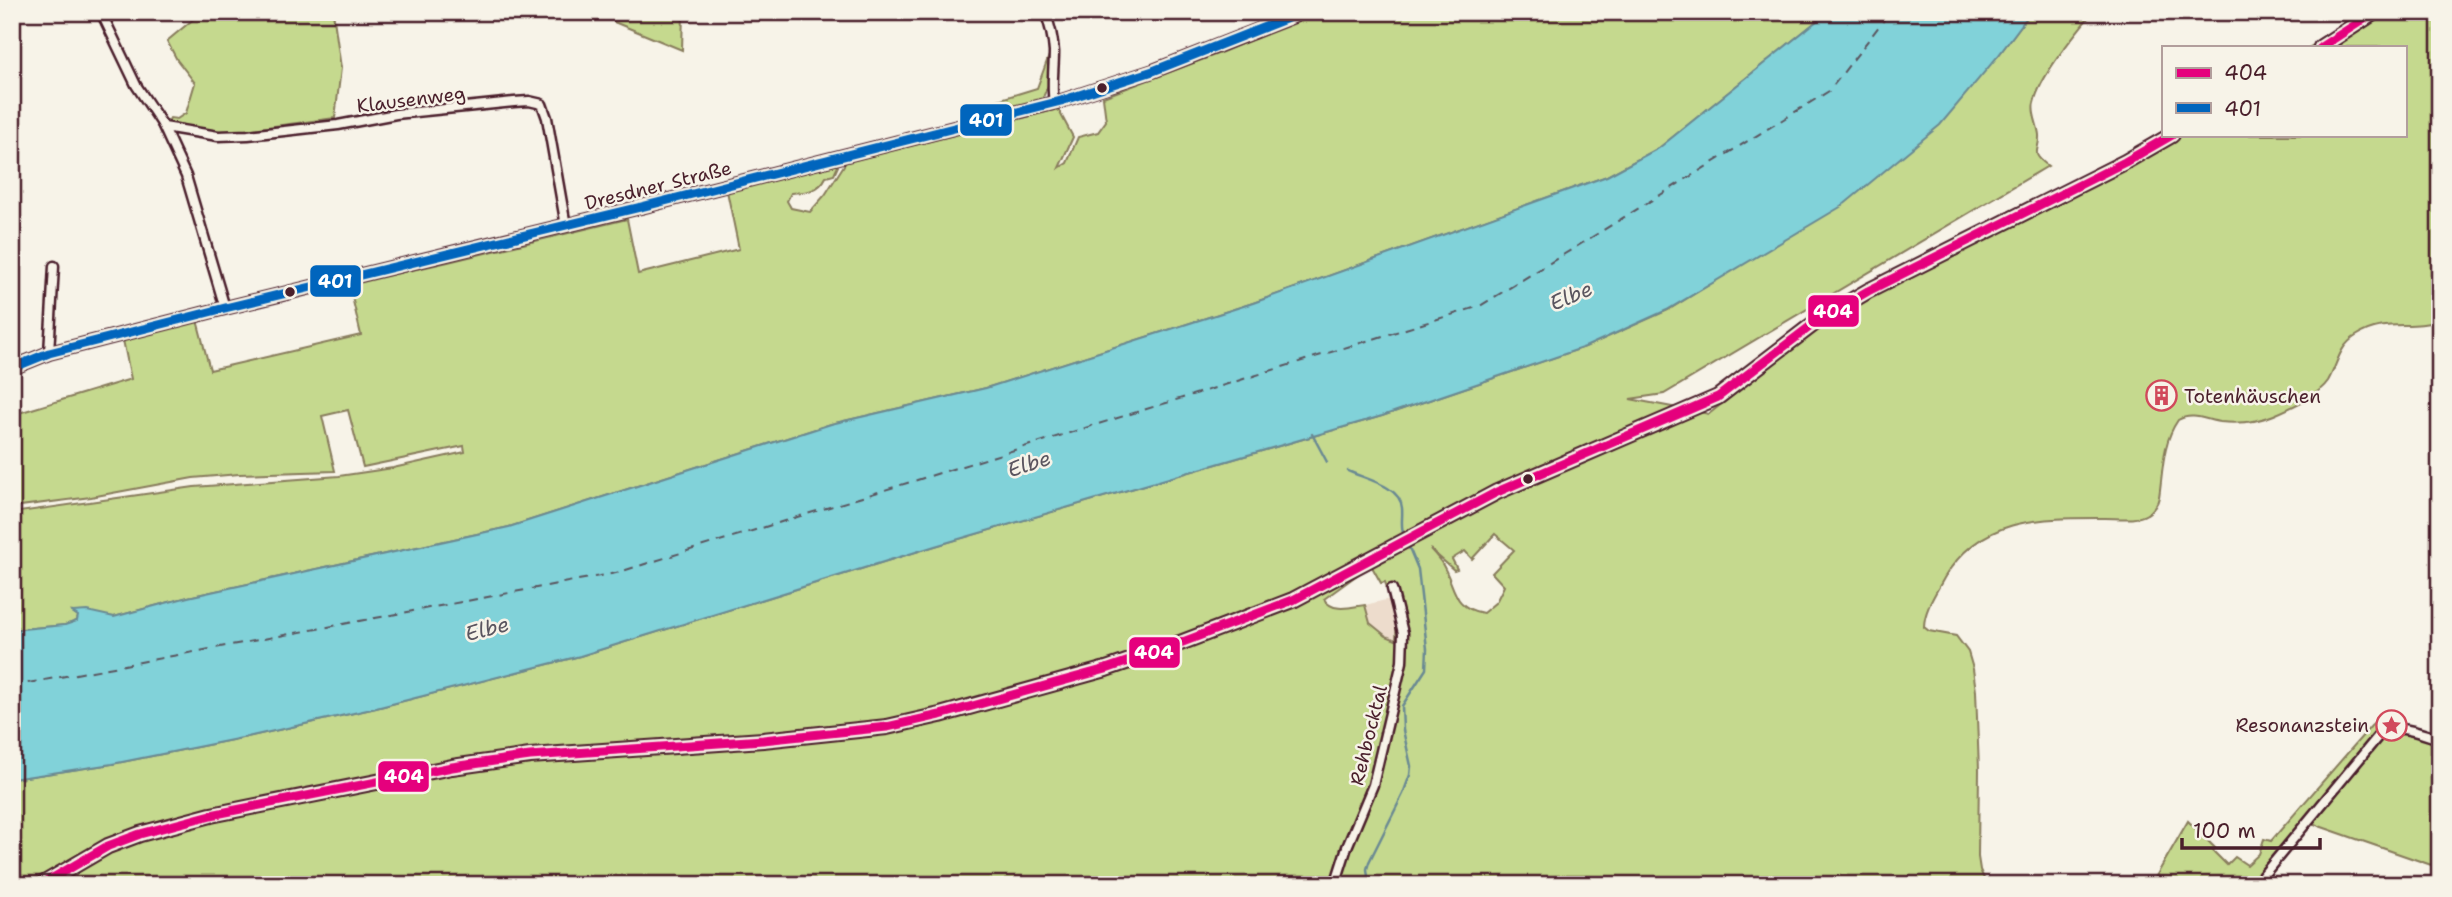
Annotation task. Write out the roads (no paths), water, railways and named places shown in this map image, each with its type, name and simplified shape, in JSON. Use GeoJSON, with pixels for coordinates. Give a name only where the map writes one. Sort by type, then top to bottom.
{"type":"FeatureCollection","features":[{"type":"Feature","properties":{"kind":"main road","name":"Dresdner Straße"},"geometry":{"type":"LineString","coordinates":[[12,368],[49,353],[225,308],[566,226],[1054,103],[1153,71],[1304,12]]}},
{"type":"Feature","properties":{"kind":"main road"},"geometry":{"type":"LineString","coordinates":[[2323,46],[2375,12]]}},
{"type":"Feature","properties":{"kind":"main road"},"geometry":{"type":"LineString","coordinates":[[41,885],[108,846],[211,814],[452,767],[530,756],[762,740],[887,727],[1106,669],[1260,615],[1305,595],[1497,492],[1718,397],[1820,320],[1868,290],[2125,162],[2170,136]]}},
{"type":"Feature","properties":{"kind":"street"},"geometry":{"type":"LineString","coordinates":[[101,12],[136,85],[162,124],[186,176],[225,308]]}},
{"type":"Feature","properties":{"kind":"street"},"geometry":{"type":"LineString","coordinates":[[1045,12],[1052,32],[1054,103]]}},
{"type":"Feature","properties":{"kind":"street","name":"Klausenweg"},"geometry":{"type":"LineString","coordinates":[[162,124],[164,127],[218,136],[248,135],[338,125],[396,114],[537,102],[542,104],[547,118],[566,226]]}},
{"type":"Feature","properties":{"kind":"street"},"geometry":{"type":"LineString","coordinates":[[49,353],[54,266]]}},
{"type":"Feature","properties":{"kind":"street","name":"Rehbocktal"},"geometry":{"type":"LineString","coordinates":[[1335,885],[1350,839],[1373,785],[1402,662],[1402,633],[1392,589]]}},
{"type":"Feature","properties":{"kind":"street"},"geometry":{"type":"LineString","coordinates":[[2255,885],[2380,734],[2389,729],[2403,729],[2440,739]]}},
{"type":"Feature","properties":{"kind":"water","name":"Elbe"},"geometry":{"type":"Polygon","coordinates":[[[1828,12],[2031,12],[1940,125],[1842,206],[1667,310],[1585,347],[1382,416],[935,546],[580,656],[376,708],[247,737],[112,764],[12,779],[12,630],[65,625],[77,621],[78,616],[72,612],[87,611],[114,617],[188,597],[509,527],[831,424],[986,388],[1253,303],[1607,176],[1659,148],[1828,12]]]}},
{"type":"Feature","properties":{"kind":"waterway"},"geometry":{"type":"LineString","coordinates":[[1312,434],[1327,462]]}},
{"type":"Feature","properties":{"kind":"waterway"},"geometry":{"type":"LineString","coordinates":[[1348,471],[1381,484],[1396,494],[1402,508],[1404,536]]}},
{"type":"Feature","properties":{"kind":"waterway"},"geometry":{"type":"LineString","coordinates":[[1369,885],[1369,862],[1410,775],[1402,706],[1426,669],[1427,649],[1418,569],[1408,545]]}},
{"type":"Feature","properties":{"kind":"place","name":"Totenhäuschen"},"geometry":{"type":"Point","coordinates":[2161,396]}},
{"type":"Feature","properties":{"kind":"place","name":"Resonanzstein"},"geometry":{"type":"Point","coordinates":[2392,725]}}]}
